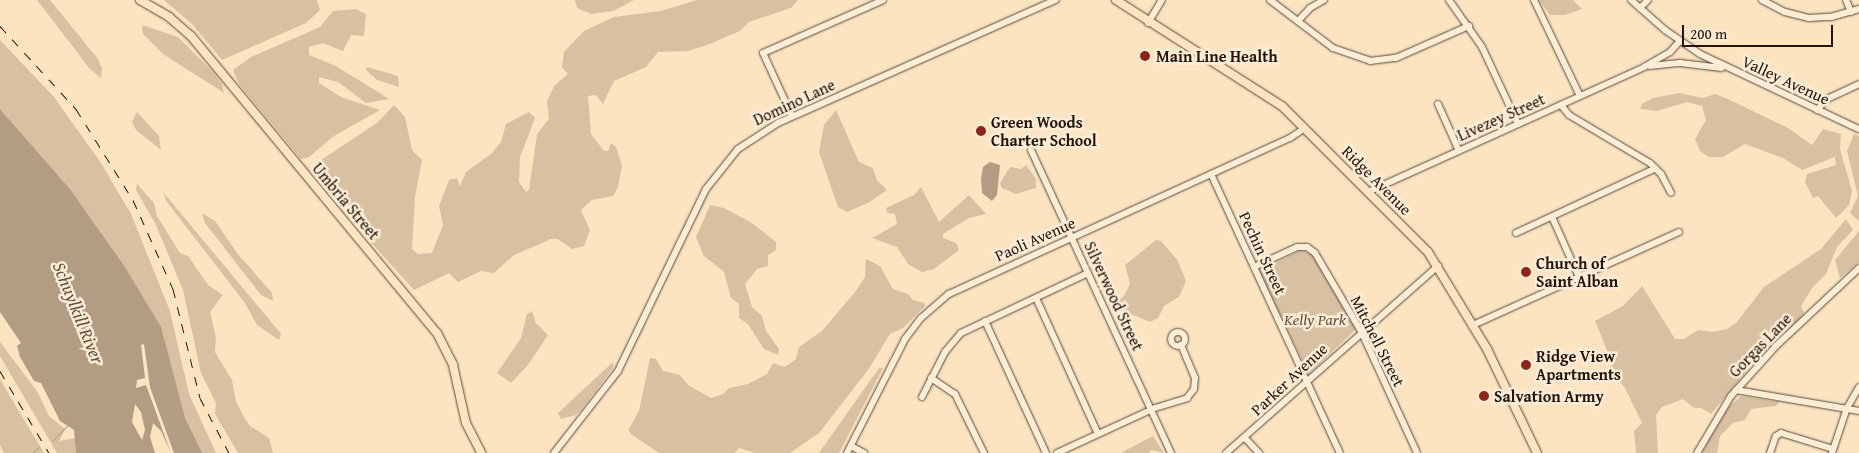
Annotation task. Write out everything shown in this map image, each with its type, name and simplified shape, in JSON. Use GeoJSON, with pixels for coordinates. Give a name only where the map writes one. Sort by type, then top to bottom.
{"type":"FeatureCollection","features":[{"type":"Feature","properties":{"kind":"main road","name":"Umbria Street"},"geometry":{"type":"LineString","coordinates":[[140,0],[169,17],[191,36],[434,329],[451,359],[464,417],[481,453]]}},
{"type":"Feature","properties":{"kind":"main road","name":"Ridge Avenue"},"geometry":{"type":"LineString","coordinates":[[1116,0],[1148,23],[1260,90],[1305,128],[1370,191],[1438,266],[1473,325],[1537,453]]}},
{"type":"Feature","properties":{"kind":"street"},"geometry":{"type":"LineString","coordinates":[[792,116],[763,53],[883,0]]}},
{"type":"Feature","properties":{"kind":"street","name":"Domino Lane"},"geometry":{"type":"LineString","coordinates":[[554,453],[600,398],[625,361],[716,173],[745,142],[792,116],[1056,0]]}},
{"type":"Feature","properties":{"kind":"street"},"geometry":{"type":"LineString","coordinates":[[1148,23],[1162,0]]}},
{"type":"Feature","properties":{"kind":"street"},"geometry":{"type":"LineString","coordinates":[[1270,0],[1333,48],[1377,62],[1396,58],[1469,26]]}},
{"type":"Feature","properties":{"kind":"street"},"geometry":{"type":"LineString","coordinates":[[1298,21],[1310,8],[1324,0]]}},
{"type":"Feature","properties":{"kind":"street"},"geometry":{"type":"LineString","coordinates":[[1449,0],[1482,47],[1518,124]]}},
{"type":"Feature","properties":{"kind":"street"},"geometry":{"type":"LineString","coordinates":[[1534,0],[1580,96]]}},
{"type":"Feature","properties":{"kind":"street","name":"Valley Avenue"},"geometry":{"type":"LineString","coordinates":[[1631,0],[1680,41],[1727,68],[1859,129]]}},
{"type":"Feature","properties":{"kind":"street"},"geometry":{"type":"LineString","coordinates":[[1640,8],[1648,0]]}},
{"type":"Feature","properties":{"kind":"street"},"geometry":{"type":"LineString","coordinates":[[1762,0],[1801,17],[1823,18],[1859,9]]}},
{"type":"Feature","properties":{"kind":"street"},"geometry":{"type":"LineString","coordinates":[[1846,0],[1851,12]]}},
{"type":"Feature","properties":{"kind":"street","name":"Livezey Street"},"geometry":{"type":"LineString","coordinates":[[1370,191],[1644,67],[1670,52],[1680,41]]}},
{"type":"Feature","properties":{"kind":"street","name":"Livezey Street"},"geometry":{"type":"LineString","coordinates":[[1644,67],[1680,63],[1727,68]]}},
{"type":"Feature","properties":{"kind":"street"},"geometry":{"type":"LineString","coordinates":[[1817,110],[1827,99],[1859,84]]}},
{"type":"Feature","properties":{"kind":"street"},"geometry":{"type":"LineString","coordinates":[[1438,104],[1459,151]]}},
{"type":"Feature","properties":{"kind":"street"},"geometry":{"type":"LineString","coordinates":[[1561,105],[1570,115],[1656,168],[1671,193]]}},
{"type":"Feature","properties":{"kind":"street","name":"Paoli Avenue"},"geometry":{"type":"LineString","coordinates":[[847,453],[899,349],[926,312],[964,285],[1211,174],[1305,128]]}},
{"type":"Feature","properties":{"kind":"street","name":"Silverwood Street"},"geometry":{"type":"LineString","coordinates":[[1032,150],[1171,453]]}},
{"type":"Feature","properties":{"kind":"street"},"geometry":{"type":"LineString","coordinates":[[1516,233],[1656,168]]}},
{"type":"Feature","properties":{"kind":"street","name":"Pechin Street"},"geometry":{"type":"LineString","coordinates":[[1211,174],[1340,453]]}},
{"type":"Feature","properties":{"kind":"street"},"geometry":{"type":"LineString","coordinates":[[1552,217],[1579,277]]}},
{"type":"Feature","properties":{"kind":"street"},"geometry":{"type":"LineString","coordinates":[[1473,325],[1679,232]]}},
{"type":"Feature","properties":{"kind":"street","name":"Mitchell Street"},"geometry":{"type":"LineString","coordinates":[[1254,267],[1294,248],[1307,248],[1317,256],[1361,332],[1417,453]]}},
{"type":"Feature","properties":{"kind":"street","name":"Parker Avenue"},"geometry":{"type":"LineString","coordinates":[[1226,453],[1438,266]]}},
{"type":"Feature","properties":{"kind":"street","name":"Gorgas Lane"},"geometry":{"type":"LineString","coordinates":[[1697,453],[1718,414],[1736,390],[1776,346],[1859,268]]}},
{"type":"Feature","properties":{"kind":"street"},"geometry":{"type":"LineString","coordinates":[[922,397],[952,342],[985,321],[1088,273]]}},
{"type":"Feature","properties":{"kind":"street"},"geometry":{"type":"LineString","coordinates":[[1036,298],[1098,434]]}},
{"type":"Feature","properties":{"kind":"street"},"geometry":{"type":"LineString","coordinates":[[985,321],[1046,453]]}},
{"type":"Feature","properties":{"kind":"street"},"geometry":{"type":"LineString","coordinates":[[1057,453],[1151,410],[1184,400],[1194,389],[1194,374],[1181,345]]}},
{"type":"Feature","properties":{"kind":"street"},"geometry":{"type":"LineString","coordinates":[[931,378],[955,394],[984,453]]}},
{"type":"Feature","properties":{"kind":"street"},"geometry":{"type":"LineString","coordinates":[[1770,453],[1779,434],[1832,451],[1847,408],[1859,387]]}},
{"type":"Feature","properties":{"kind":"street"},"geometry":{"type":"LineString","coordinates":[[1736,390],[1859,410]]}},
{"type":"Feature","properties":{"kind":"street"},"geometry":{"type":"LineString","coordinates":[[1245,438],[1259,453]]}},
{"type":"Feature","properties":{"kind":"street"},"geometry":{"type":"LineString","coordinates":[[851,446],[864,453]]}},
{"type":"Feature","properties":{"kind":"green space"},"geometry":{"type":"Polygon","coordinates":[[[37,0],[50,0],[98,59],[102,68],[101,78],[90,69],[37,0]]]}},
{"type":"Feature","properties":{"kind":"green space"},"geometry":{"type":"Polygon","coordinates":[[[164,0],[317,0],[320,10],[306,23],[222,60],[193,25],[164,0]]]}},
{"type":"Feature","properties":{"kind":"green space"},"geometry":{"type":"Polygon","coordinates":[[[575,0],[634,0],[613,11],[591,14],[577,8],[575,0]]]}},
{"type":"Feature","properties":{"kind":"green space"},"geometry":{"type":"Polygon","coordinates":[[[697,0],[798,0],[791,8],[749,22],[740,31],[707,45],[688,51],[658,52],[646,67],[614,81],[603,104],[596,95],[588,96],[591,134],[604,151],[608,151],[611,143],[616,147],[622,166],[618,187],[613,196],[592,200],[581,210],[590,230],[584,246],[572,249],[558,239],[551,239],[514,255],[494,273],[481,271],[458,282],[449,273],[414,290],[367,238],[368,221],[362,210],[337,200],[316,176],[318,162],[377,123],[394,105],[405,117],[412,150],[422,160],[415,197],[412,249],[418,254],[432,253],[443,225],[439,206],[449,180],[457,178],[460,186],[466,172],[491,154],[501,142],[506,124],[529,112],[535,118],[520,157],[519,182],[526,192],[529,190],[537,134],[549,119],[547,101],[554,86],[568,74],[562,67],[564,52],[584,31],[614,17],[661,11],[697,0]]]}},
{"type":"Feature","properties":{"kind":"green space"},"geometry":{"type":"Polygon","coordinates":[[[1539,0],[1573,0],[1582,9],[1565,15],[1550,15],[1539,0]]]}},
{"type":"Feature","properties":{"kind":"green space"},"geometry":{"type":"Polygon","coordinates":[[[356,9],[366,14],[364,36],[351,35],[343,51],[323,43],[309,47],[309,55],[336,66],[389,99],[366,103],[338,82],[319,77],[319,83],[341,97],[380,110],[334,136],[309,157],[301,159],[239,84],[233,70],[251,57],[320,27],[333,11],[356,9]]]}},
{"type":"Feature","properties":{"kind":"green space"},"geometry":{"type":"Polygon","coordinates":[[[142,25],[178,37],[213,72],[222,84],[224,93],[163,54],[143,34],[142,25]]]}},
{"type":"Feature","properties":{"kind":"green space"},"geometry":{"type":"Polygon","coordinates":[[[0,40],[54,97],[101,163],[131,214],[170,311],[189,394],[216,453],[174,453],[150,387],[146,351],[123,264],[70,189],[0,109],[0,40]]]}},
{"type":"Feature","properties":{"kind":"green space"},"geometry":{"type":"Polygon","coordinates":[[[367,67],[398,76],[399,87],[377,80],[366,70],[367,67]]]}},
{"type":"Feature","properties":{"kind":"green space"},"geometry":{"type":"Polygon","coordinates":[[[1679,93],[1703,98],[1715,94],[1728,99],[1788,128],[1812,145],[1823,129],[1841,134],[1840,149],[1852,191],[1849,205],[1836,218],[1818,196],[1813,198],[1805,182],[1807,174],[1836,165],[1835,157],[1802,170],[1783,158],[1745,144],[1723,157],[1709,157],[1700,151],[1695,139],[1706,120],[1702,106],[1687,102],[1657,111],[1640,109],[1642,104],[1653,98],[1679,93]]]}},
{"type":"Feature","properties":{"kind":"green space"},"geometry":{"type":"Polygon","coordinates":[[[836,110],[859,162],[873,168],[877,180],[887,190],[868,203],[847,212],[838,207],[819,152],[824,125],[836,110]]]}},
{"type":"Feature","properties":{"kind":"green space"},"geometry":{"type":"Polygon","coordinates":[[[137,112],[159,136],[161,150],[136,130],[132,122],[137,112]]]}},
{"type":"Feature","properties":{"kind":"green space"},"geometry":{"type":"Polygon","coordinates":[[[1854,134],[1859,136],[1859,221],[1850,213],[1858,196],[1847,151],[1854,134]]]}},
{"type":"Feature","properties":{"kind":"green space"},"geometry":{"type":"Polygon","coordinates":[[[1026,165],[1036,179],[1036,188],[1016,194],[1002,188],[1000,183],[1010,167],[1021,169],[1026,165]]]}},
{"type":"Feature","properties":{"kind":"green space"},"geometry":{"type":"Polygon","coordinates":[[[137,184],[154,203],[157,216],[180,253],[188,256],[208,285],[223,295],[210,312],[216,338],[215,352],[232,380],[236,402],[244,417],[250,426],[269,438],[273,453],[238,453],[215,414],[216,403],[201,373],[183,290],[156,225],[136,190],[137,184]]]}},
{"type":"Feature","properties":{"kind":"green space"},"geometry":{"type":"Polygon","coordinates":[[[921,187],[939,222],[969,195],[986,214],[969,218],[943,234],[943,238],[956,243],[959,250],[934,269],[922,272],[908,264],[897,247],[872,238],[897,224],[895,214],[887,213],[886,208],[914,195],[921,187]]]}},
{"type":"Feature","properties":{"kind":"green space"},"geometry":{"type":"Polygon","coordinates":[[[163,192],[281,334],[279,340],[257,325],[245,303],[167,202],[163,192]]]}},
{"type":"Feature","properties":{"kind":"green space"},"geometry":{"type":"Polygon","coordinates":[[[710,205],[724,208],[752,223],[776,242],[776,250],[768,255],[768,266],[757,269],[745,284],[752,307],[762,316],[766,331],[779,349],[778,355],[764,349],[748,324],[739,318],[739,304],[731,298],[724,272],[704,256],[696,237],[710,205]]]}},
{"type":"Feature","properties":{"kind":"green space"},"geometry":{"type":"Polygon","coordinates":[[[202,213],[215,221],[237,253],[272,293],[273,301],[261,295],[205,223],[202,213]]]}},
{"type":"Feature","properties":{"kind":"green space"},"geometry":{"type":"Polygon","coordinates":[[[1846,219],[1853,230],[1837,247],[1826,274],[1812,288],[1801,306],[1804,314],[1745,373],[1711,414],[1701,408],[1694,408],[1683,399],[1662,407],[1656,415],[1658,453],[1636,453],[1634,431],[1642,423],[1625,388],[1610,370],[1612,362],[1595,321],[1623,306],[1642,286],[1675,339],[1684,339],[1698,330],[1713,332],[1727,329],[1736,323],[1764,287],[1821,249],[1846,219]]]}},
{"type":"Feature","properties":{"kind":"green space"},"geometry":{"type":"Polygon","coordinates":[[[1859,231],[1859,262],[1840,278],[1835,260],[1859,231]]]}},
{"type":"Feature","properties":{"kind":"green space"},"geometry":{"type":"Polygon","coordinates":[[[1156,240],[1161,241],[1178,261],[1186,281],[1179,297],[1164,306],[1158,318],[1150,322],[1112,306],[1124,296],[1130,284],[1125,265],[1156,240]]]}},
{"type":"Feature","properties":{"kind":"green space","name":"Kelly Park"},"geometry":{"type":"Polygon","coordinates":[[[1301,250],[1313,255],[1356,329],[1309,374],[1259,271],[1301,250]]]}},
{"type":"Feature","properties":{"kind":"green space"},"geometry":{"type":"Polygon","coordinates":[[[866,259],[880,266],[893,289],[908,294],[913,300],[925,303],[925,306],[903,328],[890,334],[868,370],[819,433],[790,453],[755,453],[739,448],[734,453],[659,453],[628,430],[639,411],[650,358],[656,359],[663,371],[680,375],[688,385],[711,398],[723,394],[729,388],[748,384],[767,374],[773,363],[785,367],[796,359],[799,347],[822,331],[855,292],[865,277],[866,259]]]}},
{"type":"Feature","properties":{"kind":"green space"},"geometry":{"type":"Polygon","coordinates":[[[532,311],[536,323],[548,335],[528,365],[511,383],[497,373],[521,338],[527,314],[532,311]]]}},
{"type":"Feature","properties":{"kind":"green space"},"geometry":{"type":"Polygon","coordinates":[[[0,342],[37,391],[49,416],[65,429],[59,441],[75,438],[76,453],[57,453],[0,356],[0,342]]]}},
{"type":"Feature","properties":{"kind":"green space"},"geometry":{"type":"Polygon","coordinates":[[[613,362],[613,368],[582,409],[576,415],[561,419],[558,413],[613,362]]]}},
{"type":"Feature","properties":{"kind":"green space"},"geometry":{"type":"Polygon","coordinates":[[[879,368],[883,368],[839,453],[819,453],[879,368]]]}},
{"type":"Feature","properties":{"kind":"green space"},"geometry":{"type":"Polygon","coordinates":[[[0,379],[44,453],[4,453],[0,445],[0,379]]]}},
{"type":"Feature","properties":{"kind":"green space"},"geometry":{"type":"Polygon","coordinates":[[[1741,396],[1779,402],[1776,406],[1751,409],[1745,420],[1733,423],[1720,436],[1717,453],[1702,453],[1723,412],[1741,396]]]}},
{"type":"Feature","properties":{"kind":"green space"},"geometry":{"type":"Polygon","coordinates":[[[1153,436],[1164,453],[1151,450],[1149,453],[1121,453],[1153,436]]]}},
{"type":"Feature","properties":{"kind":"water","name":"Schuylkill River"},"geometry":{"type":"Polygon","coordinates":[[[0,109],[70,189],[123,264],[161,327],[185,418],[202,453],[174,453],[150,387],[144,344],[141,345],[145,378],[137,380],[136,388],[146,385],[171,453],[161,431],[153,423],[150,437],[155,453],[76,453],[74,430],[60,421],[41,383],[34,381],[20,357],[17,346],[21,343],[0,312],[0,109]],[[135,404],[132,422],[142,440],[145,430],[141,412],[135,404]]]}},
{"type":"Feature","properties":{"kind":"water"},"geometry":{"type":"Polygon","coordinates":[[[990,162],[1000,165],[997,195],[992,201],[982,193],[981,179],[983,167],[990,162]]]}},
{"type":"Feature","properties":{"kind":"waterway"},"geometry":{"type":"LineString","coordinates":[[52,441],[67,426]]}},
{"type":"Feature","properties":{"kind":"waterway"},"geometry":{"type":"LineString","coordinates":[[32,453],[39,447]]}},
{"type":"Feature","properties":{"kind":"railway"},"geometry":{"type":"LineString","coordinates":[[0,26],[76,109],[133,200],[173,289],[200,398],[229,453]]}},
{"type":"Feature","properties":{"kind":"railway"},"geometry":{"type":"LineString","coordinates":[[0,371],[49,453]]}},
{"type":"Feature","properties":{"kind":"place","name":"Main Line Health"},"geometry":{"type":"Point","coordinates":[1145,56]}},
{"type":"Feature","properties":{"kind":"place","name":"Green Woods Charter School"},"geometry":{"type":"Point","coordinates":[981,131]}},
{"type":"Feature","properties":{"kind":"place","name":"Church of Saint Alban"},"geometry":{"type":"Point","coordinates":[1526,272]}},
{"type":"Feature","properties":{"kind":"place","name":"Ridge View Apartments"},"geometry":{"type":"Point","coordinates":[1526,365]}},
{"type":"Feature","properties":{"kind":"place","name":"Salvation Army"},"geometry":{"type":"Point","coordinates":[1484,396]}}]}
